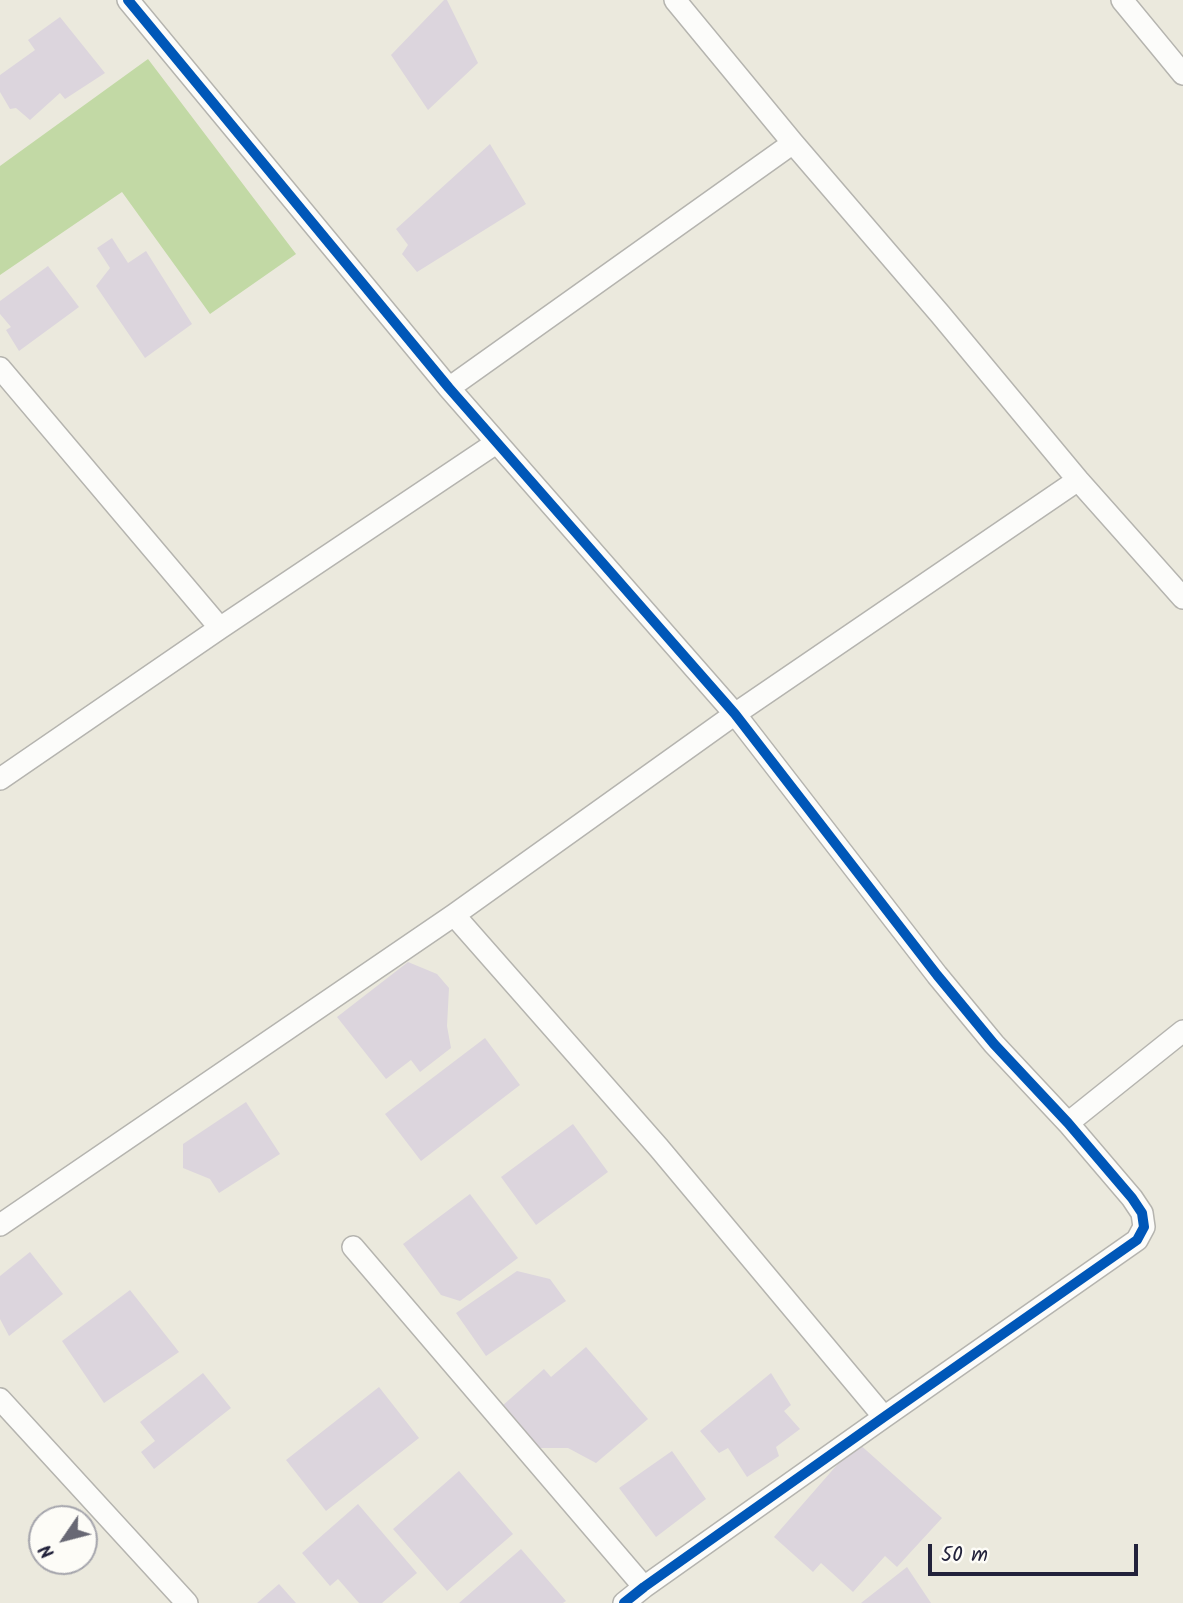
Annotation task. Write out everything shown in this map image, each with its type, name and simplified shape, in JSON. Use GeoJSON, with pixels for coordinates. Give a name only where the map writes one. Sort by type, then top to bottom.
{"type":"FeatureCollection","features":[{"type":"Feature","properties":{"kind":"street"},"geometry":{"type":"LineString","coordinates":[[128,0],[449,388],[735,715],[937,975],[994,1044],[1132,1198],[1142,1213],[1144,1227],[1137,1240],[624,1603]]}},
{"type":"Feature","properties":{"kind":"street"},"geometry":{"type":"LineString","coordinates":[[675,0],[1078,480],[1183,598]]}},
{"type":"Feature","properties":{"kind":"street"},"geometry":{"type":"LineString","coordinates":[[1122,0],[1183,74]]}},
{"type":"Feature","properties":{"kind":"street"},"geometry":{"type":"LineString","coordinates":[[449,388],[793,143]]}},
{"type":"Feature","properties":{"kind":"street"},"geometry":{"type":"LineString","coordinates":[[0,368],[220,628]]}},
{"type":"Feature","properties":{"kind":"street"},"geometry":{"type":"LineString","coordinates":[[0,779],[496,443]]}},
{"type":"Feature","properties":{"kind":"street"},"geometry":{"type":"LineString","coordinates":[[0,1225],[454,915],[735,715],[1078,480]]}},
{"type":"Feature","properties":{"kind":"street"},"geometry":{"type":"LineString","coordinates":[[454,915],[659,1148],[884,1417]]}},
{"type":"Feature","properties":{"kind":"street"},"geometry":{"type":"LineString","coordinates":[[1068,1124],[1183,1031]]}},
{"type":"Feature","properties":{"kind":"street"},"geometry":{"type":"LineString","coordinates":[[354,1247],[644,1587]]}},
{"type":"Feature","properties":{"kind":"street"},"geometry":{"type":"LineString","coordinates":[[0,1399],[187,1603]]}},
{"type":"Feature","properties":{"kind":"green space"},"geometry":{"type":"Polygon","coordinates":[[[148,59],[296,254],[210,314],[122,192],[0,275],[0,166],[148,59]]]}},
{"type":"Feature","properties":{"kind":"building"},"geometry":{"type":"Polygon","coordinates":[[[444,0],[447,0],[478,63],[428,110],[391,55],[444,0]]]}},
{"type":"Feature","properties":{"kind":"building"},"geometry":{"type":"Polygon","coordinates":[[[60,17],[105,73],[65,99],[60,93],[30,120],[16,108],[10,109],[0,92],[0,75],[35,50],[28,40],[60,17]]]}},
{"type":"Feature","properties":{"kind":"building"},"geometry":{"type":"Polygon","coordinates":[[[490,144],[526,204],[417,272],[402,254],[408,245],[396,229],[490,144]]]}},
{"type":"Feature","properties":{"kind":"building"},"geometry":{"type":"Polygon","coordinates":[[[112,238],[128,263],[146,251],[192,324],[145,358],[96,286],[110,268],[97,248],[112,238]]]}},
{"type":"Feature","properties":{"kind":"building"},"geometry":{"type":"Polygon","coordinates":[[[48,266],[79,307],[19,351],[6,330],[11,327],[0,314],[0,301],[48,266]]]}},
{"type":"Feature","properties":{"kind":"building"},"geometry":{"type":"Polygon","coordinates":[[[408,962],[437,974],[449,988],[447,1026],[451,1048],[420,1072],[411,1060],[386,1079],[337,1017],[408,962]]]}},
{"type":"Feature","properties":{"kind":"building"},"geometry":{"type":"Polygon","coordinates":[[[485,1038],[520,1085],[421,1161],[385,1114],[485,1038]]]}},
{"type":"Feature","properties":{"kind":"building"},"geometry":{"type":"Polygon","coordinates":[[[246,1102],[280,1154],[219,1193],[210,1179],[183,1168],[183,1144],[246,1102]]]}},
{"type":"Feature","properties":{"kind":"building"},"geometry":{"type":"Polygon","coordinates":[[[573,1124],[608,1172],[536,1225],[501,1177],[573,1124]]]}},
{"type":"Feature","properties":{"kind":"building"},"geometry":{"type":"Polygon","coordinates":[[[470,1194],[518,1258],[460,1301],[441,1295],[403,1244],[470,1194]]]}},
{"type":"Feature","properties":{"kind":"building"},"geometry":{"type":"Polygon","coordinates":[[[30,1252],[63,1294],[9,1336],[0,1319],[0,1276],[30,1252]]]}},
{"type":"Feature","properties":{"kind":"building"},"geometry":{"type":"Polygon","coordinates":[[[517,1271],[550,1279],[566,1301],[486,1356],[456,1313],[517,1271]]]}},
{"type":"Feature","properties":{"kind":"building"},"geometry":{"type":"Polygon","coordinates":[[[130,1290],[179,1352],[104,1403],[62,1341],[130,1290]]]}},
{"type":"Feature","properties":{"kind":"building"},"geometry":{"type":"Polygon","coordinates":[[[586,1347],[648,1419],[596,1463],[568,1448],[538,1448],[502,1406],[544,1369],[551,1377],[586,1347]]]}},
{"type":"Feature","properties":{"kind":"building"},"geometry":{"type":"Polygon","coordinates":[[[203,1373],[231,1408],[154,1469],[141,1452],[155,1441],[140,1422],[203,1373]]]}},
{"type":"Feature","properties":{"kind":"building"},"geometry":{"type":"Polygon","coordinates":[[[771,1373],[791,1405],[784,1411],[800,1429],[776,1447],[779,1456],[747,1477],[728,1448],[719,1453],[700,1431],[771,1373]]]}},
{"type":"Feature","properties":{"kind":"building"},"geometry":{"type":"Polygon","coordinates":[[[379,1387],[419,1438],[326,1511],[286,1460],[379,1387]]]}},
{"type":"Feature","properties":{"kind":"building"},"geometry":{"type":"Polygon","coordinates":[[[857,1442],[942,1518],[897,1567],[885,1556],[853,1592],[821,1563],[813,1572],[774,1537],[857,1442]]]}},
{"type":"Feature","properties":{"kind":"building"},"geometry":{"type":"Polygon","coordinates":[[[672,1451],[706,1499],[656,1537],[619,1488],[672,1451]]]}},
{"type":"Feature","properties":{"kind":"building"},"geometry":{"type":"Polygon","coordinates":[[[459,1471],[513,1534],[447,1591],[393,1529],[459,1471]]]}},
{"type":"Feature","properties":{"kind":"building"},"geometry":{"type":"Polygon","coordinates":[[[358,1504],[417,1573],[382,1603],[359,1603],[338,1579],[330,1586],[302,1553],[358,1504]]]}},
{"type":"Feature","properties":{"kind":"building"},"geometry":{"type":"Polygon","coordinates":[[[521,1549],[566,1601],[459,1603],[521,1549]]]}},
{"type":"Feature","properties":{"kind":"building"},"geometry":{"type":"Polygon","coordinates":[[[907,1567],[931,1603],[861,1603],[907,1567]]]}},
{"type":"Feature","properties":{"kind":"building"},"geometry":{"type":"Polygon","coordinates":[[[279,1584],[296,1603],[257,1603],[279,1584]]]}},
{"type":"Feature","properties":{"kind":"cycle path"},"geometry":{"type":"LineString","coordinates":[[128,0],[449,388],[735,714],[937,975],[994,1044],[1068,1123],[1142,1213],[1144,1227],[1137,1240],[624,1603]]}}]}
